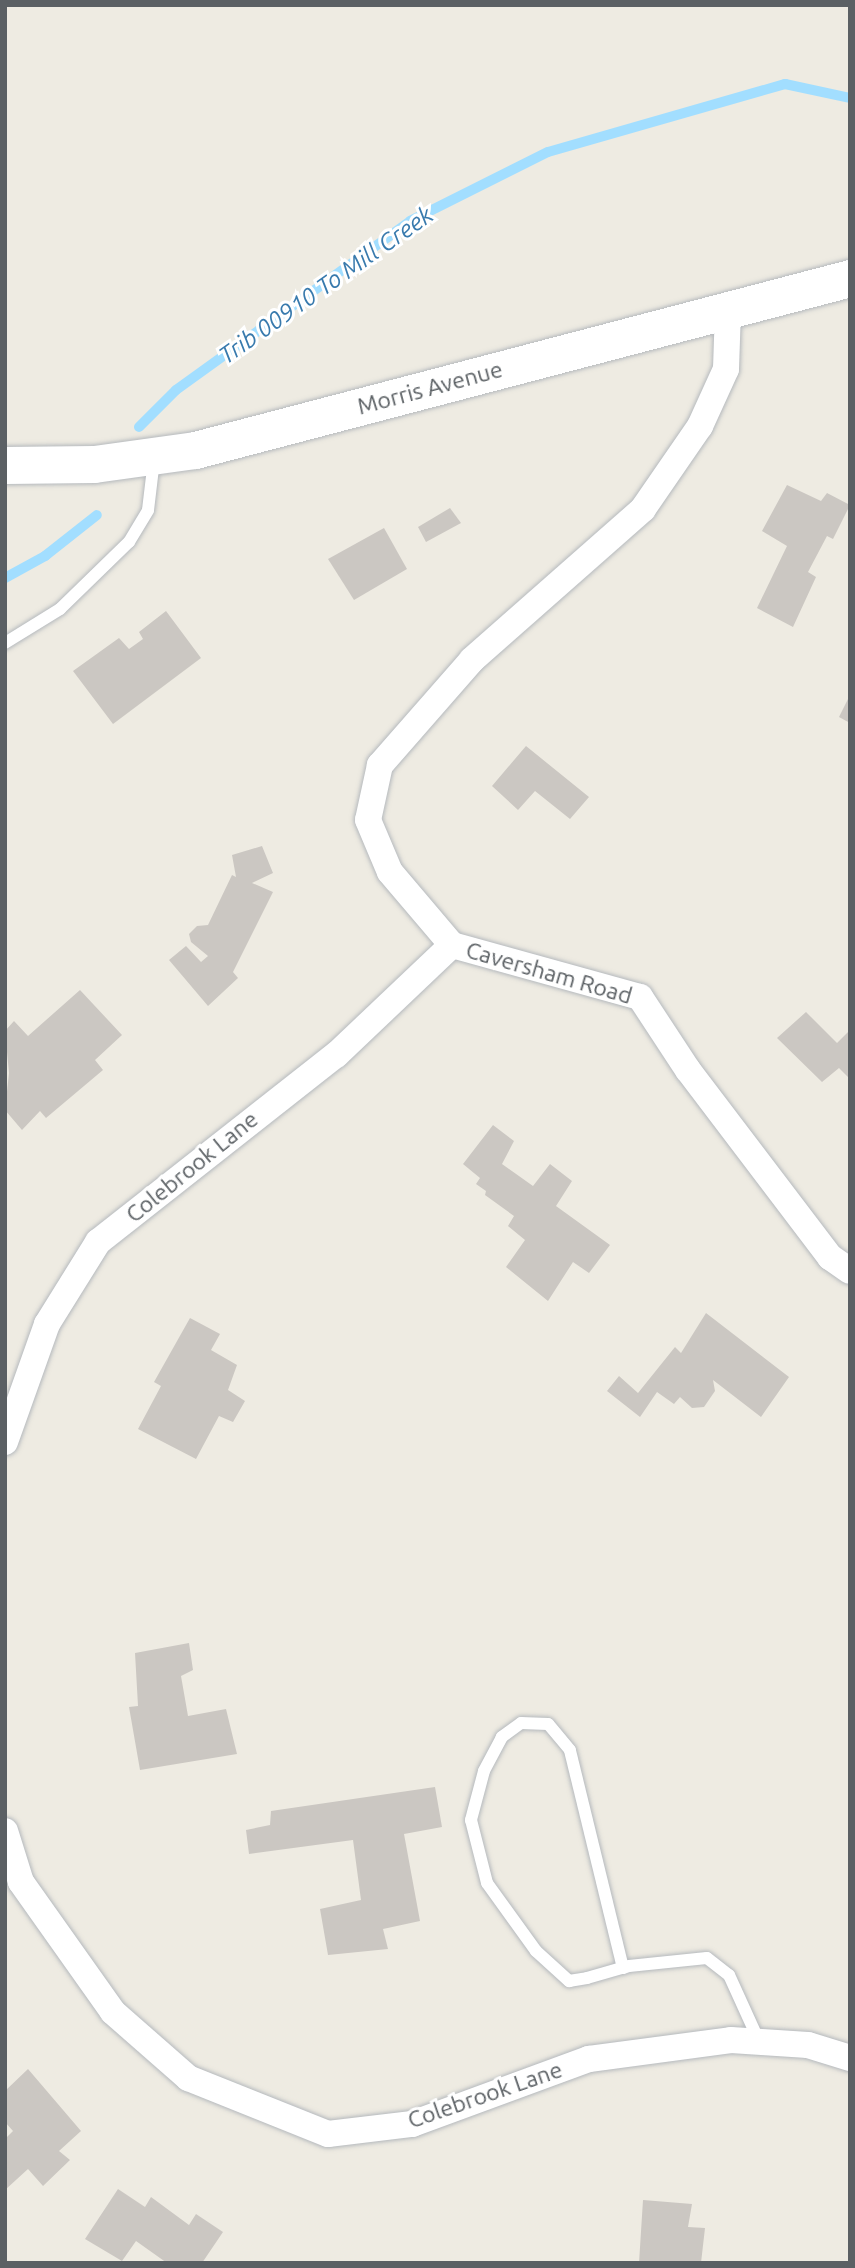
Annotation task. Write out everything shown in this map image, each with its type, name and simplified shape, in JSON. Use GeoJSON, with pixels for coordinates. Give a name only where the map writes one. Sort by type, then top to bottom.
{"type":"FeatureCollection","features":[{"type":"Feature","properties":{"kind":"street","name":"Morris Avenue"},"geometry":{"type":"LineString","coordinates":[[5,465],[94,464],[195,450],[850,278]]}},
{"type":"Feature","properties":{"kind":"street","name":"Caversham Road"},"geometry":{"type":"LineString","coordinates":[[727,309],[726,369],[700,426],[643,509],[472,660],[380,765],[368,820],[390,872],[452,945],[640,997],[688,1070],[830,1257],[850,1271]]}},
{"type":"Feature","properties":{"kind":"street","name":"Colebrook Lane"},"geometry":{"type":"LineString","coordinates":[[5,1442],[47,1324],[98,1242],[336,1055],[452,945]]}},
{"type":"Feature","properties":{"kind":"street","name":"Colebrook Lane"},"geometry":{"type":"LineString","coordinates":[[5,1831],[21,1882],[113,2012],[188,2078],[328,2134],[412,2124],[589,2059],[731,2040],[808,2045],[850,2059]]}},
{"type":"Feature","properties":{"kind":"lane"},"geometry":{"type":"LineString","coordinates":[[5,643],[60,609],[129,542],[148,510],[155,457]]}},
{"type":"Feature","properties":{"kind":"lane"},"geometry":{"type":"LineString","coordinates":[[623,1968],[569,1749],[548,1724],[521,1724],[502,1737],[484,1771],[471,1820],[487,1883],[536,1951],[569,1981],[623,1968],[707,1958],[729,1975],[759,2042]]}},
{"type":"Feature","properties":{"kind":"building"},"geometry":{"type":"Polygon","coordinates":[[[787,485],[821,501],[827,493],[850,505],[833,539],[827,536],[808,572],[816,577],[793,627],[757,608],[787,546],[762,531],[787,485]]]}},
{"type":"Feature","properties":{"kind":"building"},"geometry":{"type":"Polygon","coordinates":[[[450,508],[461,523],[426,542],[418,527],[450,508]]]}},
{"type":"Feature","properties":{"kind":"building"},"geometry":{"type":"Polygon","coordinates":[[[384,528],[407,569],[354,600],[328,559],[384,528]]]}},
{"type":"Feature","properties":{"kind":"building"},"geometry":{"type":"Polygon","coordinates":[[[166,611],[201,658],[113,724],[73,671],[119,638],[129,649],[143,639],[139,632],[166,611]]]}},
{"type":"Feature","properties":{"kind":"building"},"geometry":{"type":"Polygon","coordinates":[[[850,695],[850,723],[839,717],[850,695]]]}},
{"type":"Feature","properties":{"kind":"building"},"geometry":{"type":"Polygon","coordinates":[[[526,746],[589,797],[570,819],[535,791],[518,810],[492,786],[526,746]]]}},
{"type":"Feature","properties":{"kind":"building"},"geometry":{"type":"Polygon","coordinates":[[[262,846],[273,873],[252,883],[273,892],[233,972],[238,978],[208,1006],[169,960],[186,946],[201,962],[208,956],[191,942],[189,934],[197,926],[208,925],[232,875],[236,877],[232,855],[262,846]]]}},
{"type":"Feature","properties":{"kind":"building"},"geometry":{"type":"Polygon","coordinates":[[[80,990],[122,1035],[95,1060],[103,1070],[46,1118],[40,1111],[22,1130],[5,1110],[9,1073],[5,1031],[14,1021],[28,1036],[80,990]]]}},
{"type":"Feature","properties":{"kind":"building"},"geometry":{"type":"Polygon","coordinates":[[[806,1012],[837,1043],[850,1030],[850,1079],[839,1068],[822,1082],[777,1038],[806,1012]]]}},
{"type":"Feature","properties":{"kind":"building"},"geometry":{"type":"Polygon","coordinates":[[[493,1125],[514,1141],[502,1164],[533,1186],[550,1164],[572,1181],[556,1206],[610,1245],[589,1273],[573,1262],[548,1301],[506,1267],[525,1240],[508,1226],[514,1216],[485,1195],[486,1191],[476,1184],[480,1178],[463,1164],[493,1125]]]}},
{"type":"Feature","properties":{"kind":"building"},"geometry":{"type":"Polygon","coordinates":[[[706,1313],[789,1377],[761,1417],[713,1380],[715,1391],[704,1407],[692,1408],[680,1397],[674,1404],[657,1392],[640,1417],[607,1391],[619,1376],[638,1393],[675,1347],[681,1353],[706,1313]]]}},
{"type":"Feature","properties":{"kind":"building"},"geometry":{"type":"Polygon","coordinates":[[[190,1318],[220,1334],[211,1350],[237,1365],[228,1390],[245,1401],[233,1422],[219,1416],[196,1459],[138,1429],[161,1386],[154,1382],[190,1318]]]}},
{"type":"Feature","properties":{"kind":"building"},"geometry":{"type":"Polygon","coordinates":[[[189,1643],[193,1670],[181,1676],[188,1716],[226,1709],[237,1754],[140,1770],[129,1707],[138,1706],[135,1653],[189,1643]]]}},
{"type":"Feature","properties":{"kind":"building"},"geometry":{"type":"Polygon","coordinates":[[[435,1787],[442,1827],[404,1834],[420,1921],[383,1929],[388,1949],[328,1955],[320,1909],[361,1900],[353,1840],[249,1854],[246,1830],[270,1825],[271,1811],[435,1787]]]}},
{"type":"Feature","properties":{"kind":"building"},"geometry":{"type":"Polygon","coordinates":[[[28,2069],[81,2131],[59,2151],[70,2160],[43,2186],[28,2169],[5,2190],[5,2139],[13,2131],[5,2122],[5,2091],[28,2069]]]}},
{"type":"Feature","properties":{"kind":"building"},"geometry":{"type":"Polygon","coordinates":[[[118,2189],[145,2207],[151,2197],[189,2225],[196,2214],[223,2232],[202,2263],[167,2263],[136,2241],[122,2261],[85,2239],[118,2189]]]}},
{"type":"Feature","properties":{"kind":"building"},"geometry":{"type":"Polygon","coordinates":[[[643,2200],[692,2204],[688,2227],[705,2228],[701,2263],[639,2263],[643,2200]]]}},
{"type":"Feature","properties":{"kind":"waterway","name":"Trib 00910 To Mill Creek"},"geometry":{"type":"LineString","coordinates":[[139,427],[176,390],[410,221],[548,152],[785,84],[850,98]]}},
{"type":"Feature","properties":{"kind":"waterway","name":"Trib 00910 To Mill Creek"},"geometry":{"type":"LineString","coordinates":[[5,578],[45,556],[97,515]]}}]}
